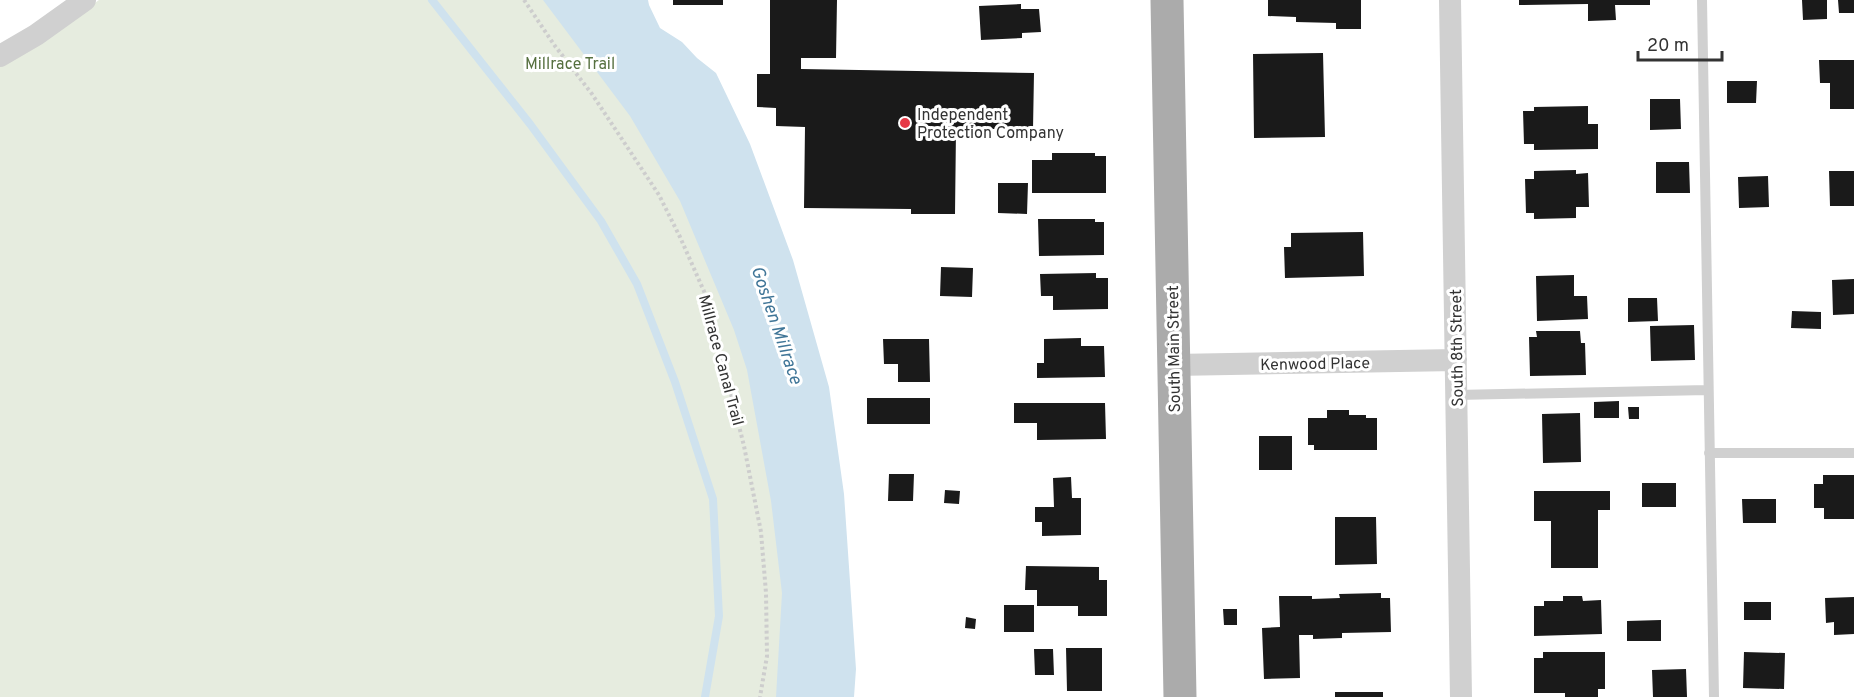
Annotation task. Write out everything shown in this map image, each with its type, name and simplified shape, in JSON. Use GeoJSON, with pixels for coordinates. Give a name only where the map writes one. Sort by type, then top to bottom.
{"type":"FeatureCollection","features":[{"type":"Feature","properties":{"kind":"main road","name":"South Main Street"},"geometry":{"type":"LineString","coordinates":[[1167,0],[1180,697]]}},
{"type":"Feature","properties":{"kind":"street"},"geometry":{"type":"LineString","coordinates":[[0,56],[36,35],[85,0]]}},
{"type":"Feature","properties":{"kind":"street","name":"South 8th Street"},"geometry":{"type":"LineString","coordinates":[[1450,0],[1461,697]]}},
{"type":"Feature","properties":{"kind":"street","name":"Kenwood Place"},"geometry":{"type":"LineString","coordinates":[[1173,365],[1456,360]]}},
{"type":"Feature","properties":{"kind":"lane"},"geometry":{"type":"LineString","coordinates":[[1702,0],[1714,697]]}},
{"type":"Feature","properties":{"kind":"lane"},"geometry":{"type":"LineString","coordinates":[[1456,395],[1708,390]]}},
{"type":"Feature","properties":{"kind":"lane"},"geometry":{"type":"LineString","coordinates":[[1709,453],[1854,453]]}},
{"type":"Feature","properties":{"kind":"path","name":"Millrace Canal Trail"},"geometry":{"type":"LineString","coordinates":[[524,0],[555,46],[592,94],[658,195],[680,237],[707,298],[744,446],[761,532],[766,593],[767,656],[760,697]]}},
{"type":"Feature","properties":{"kind":"green space","name":"Millrace Trail"},"geometry":{"type":"Polygon","coordinates":[[[99,0],[602,0],[796,414],[800,697],[0,697],[0,65],[39,43],[99,0]]]}},
{"type":"Feature","properties":{"kind":"water","name":"Goshen Millrace"},"geometry":{"type":"Polygon","coordinates":[[[543,0],[648,0],[660,28],[682,42],[716,73],[750,144],[793,260],[829,387],[844,494],[856,669],[854,697],[776,697],[782,593],[771,501],[747,370],[734,330],[680,201],[630,116],[543,0]]]}},
{"type":"Feature","properties":{"kind":"building"},"geometry":{"type":"Polygon","coordinates":[[[673,0],[723,0],[723,5],[673,5],[673,0]]]}},
{"type":"Feature","properties":{"kind":"building"},"geometry":{"type":"Polygon","coordinates":[[[770,0],[837,0],[836,58],[801,58],[801,69],[1034,73],[1033,129],[956,129],[955,214],[911,214],[911,209],[804,208],[805,127],[776,126],[776,108],[757,107],[757,74],[770,74],[770,0]]]}},
{"type":"Feature","properties":{"kind":"building"},"geometry":{"type":"Polygon","coordinates":[[[1268,0],[1361,0],[1361,29],[1336,29],[1336,23],[1296,22],[1296,17],[1268,16],[1268,0]]]}},
{"type":"Feature","properties":{"kind":"building"},"geometry":{"type":"Polygon","coordinates":[[[1519,0],[1650,0],[1650,5],[1615,5],[1616,20],[1588,21],[1588,4],[1519,5],[1519,0]]]}},
{"type":"Feature","properties":{"kind":"building"},"geometry":{"type":"Polygon","coordinates":[[[1802,0],[1827,0],[1827,19],[1803,20],[1802,0]]]}},
{"type":"Feature","properties":{"kind":"building"},"geometry":{"type":"Polygon","coordinates":[[[1838,0],[1854,0],[1854,13],[1839,13],[1838,0]]]}},
{"type":"Feature","properties":{"kind":"building"},"geometry":{"type":"Polygon","coordinates":[[[1021,4],[1021,9],[1039,9],[1041,32],[1022,33],[1022,38],[981,40],[979,6],[1021,4]]]}},
{"type":"Feature","properties":{"kind":"building"},"geometry":{"type":"Polygon","coordinates":[[[1323,53],[1325,137],[1254,138],[1253,54],[1323,53]]]}},
{"type":"Feature","properties":{"kind":"building"},"geometry":{"type":"Polygon","coordinates":[[[1819,60],[1854,60],[1854,109],[1830,109],[1830,83],[1820,83],[1819,60]]]}},
{"type":"Feature","properties":{"kind":"building"},"geometry":{"type":"Polygon","coordinates":[[[1727,81],[1757,81],[1756,103],[1727,103],[1727,81]]]}},
{"type":"Feature","properties":{"kind":"building"},"geometry":{"type":"Polygon","coordinates":[[[1650,99],[1680,99],[1681,129],[1650,130],[1650,99]]]}},
{"type":"Feature","properties":{"kind":"building"},"geometry":{"type":"Polygon","coordinates":[[[1588,106],[1588,124],[1598,124],[1598,149],[1534,150],[1534,144],[1524,144],[1523,111],[1534,111],[1534,107],[1588,106]]]}},
{"type":"Feature","properties":{"kind":"building"},"geometry":{"type":"Polygon","coordinates":[[[1052,153],[1095,153],[1095,156],[1106,156],[1106,193],[1032,193],[1032,160],[1052,160],[1052,153]]]}},
{"type":"Feature","properties":{"kind":"building"},"geometry":{"type":"Polygon","coordinates":[[[1656,162],[1689,162],[1690,193],[1656,193],[1656,162]]]}},
{"type":"Feature","properties":{"kind":"building"},"geometry":{"type":"Polygon","coordinates":[[[1576,170],[1576,174],[1588,173],[1589,207],[1576,207],[1576,218],[1534,219],[1534,213],[1526,213],[1525,179],[1534,179],[1534,171],[1576,170]]]}},
{"type":"Feature","properties":{"kind":"building"},"geometry":{"type":"Polygon","coordinates":[[[1829,171],[1854,171],[1854,206],[1830,206],[1829,171]]]}},
{"type":"Feature","properties":{"kind":"building"},"geometry":{"type":"Polygon","coordinates":[[[1768,176],[1769,207],[1739,208],[1738,177],[1768,176]]]}},
{"type":"Feature","properties":{"kind":"building"},"geometry":{"type":"Polygon","coordinates":[[[998,183],[1028,183],[1027,214],[998,213],[998,183]]]}},
{"type":"Feature","properties":{"kind":"building"},"geometry":{"type":"Polygon","coordinates":[[[1038,219],[1095,219],[1095,222],[1104,222],[1104,255],[1039,256],[1038,219]]]}},
{"type":"Feature","properties":{"kind":"building"},"geometry":{"type":"Polygon","coordinates":[[[1363,232],[1364,276],[1285,278],[1284,247],[1291,247],[1291,233],[1363,232]]]}},
{"type":"Feature","properties":{"kind":"building"},"geometry":{"type":"Polygon","coordinates":[[[941,267],[973,268],[972,297],[940,296],[941,267]]]}},
{"type":"Feature","properties":{"kind":"building"},"geometry":{"type":"Polygon","coordinates":[[[1096,273],[1096,278],[1108,278],[1108,309],[1053,310],[1053,296],[1041,296],[1040,274],[1096,273]]]}},
{"type":"Feature","properties":{"kind":"building"},"geometry":{"type":"Polygon","coordinates":[[[1574,275],[1574,296],[1587,296],[1588,319],[1537,321],[1536,276],[1574,275]]]}},
{"type":"Feature","properties":{"kind":"building"},"geometry":{"type":"Polygon","coordinates":[[[1854,279],[1854,314],[1833,315],[1832,280],[1854,279]]]}},
{"type":"Feature","properties":{"kind":"building"},"geometry":{"type":"Polygon","coordinates":[[[1628,298],[1657,298],[1658,321],[1628,322],[1628,298]]]}},
{"type":"Feature","properties":{"kind":"building"},"geometry":{"type":"Polygon","coordinates":[[[1792,311],[1821,312],[1821,329],[1791,328],[1792,311]]]}},
{"type":"Feature","properties":{"kind":"building"},"geometry":{"type":"Polygon","coordinates":[[[1694,325],[1695,360],[1651,361],[1650,326],[1694,325]]]}},
{"type":"Feature","properties":{"kind":"building"},"geometry":{"type":"Polygon","coordinates":[[[1536,331],[1580,331],[1581,343],[1585,343],[1586,375],[1530,376],[1529,337],[1537,337],[1536,331]]]}},
{"type":"Feature","properties":{"kind":"building"},"geometry":{"type":"Polygon","coordinates":[[[1081,338],[1081,346],[1104,346],[1105,377],[1037,378],[1037,363],[1044,363],[1044,339],[1081,338]]]}},
{"type":"Feature","properties":{"kind":"building"},"geometry":{"type":"Polygon","coordinates":[[[883,339],[929,339],[930,382],[898,382],[898,364],[884,364],[883,339]]]}},
{"type":"Feature","properties":{"kind":"building"},"geometry":{"type":"Polygon","coordinates":[[[867,398],[930,398],[930,424],[867,424],[867,398]]]}},
{"type":"Feature","properties":{"kind":"building"},"geometry":{"type":"Polygon","coordinates":[[[1619,401],[1619,418],[1594,418],[1594,402],[1619,401]]]}},
{"type":"Feature","properties":{"kind":"building"},"geometry":{"type":"Polygon","coordinates":[[[1014,403],[1105,403],[1106,439],[1037,440],[1037,423],[1014,423],[1014,403]]]}},
{"type":"Feature","properties":{"kind":"building"},"geometry":{"type":"Polygon","coordinates":[[[1628,407],[1639,407],[1639,419],[1629,419],[1628,407]]]}},
{"type":"Feature","properties":{"kind":"building"},"geometry":{"type":"Polygon","coordinates":[[[1327,410],[1349,410],[1349,415],[1366,415],[1366,418],[1377,418],[1377,450],[1314,450],[1314,445],[1308,445],[1308,418],[1327,418],[1327,410]]]}},
{"type":"Feature","properties":{"kind":"building"},"geometry":{"type":"Polygon","coordinates":[[[1580,413],[1581,462],[1543,463],[1542,414],[1580,413]]]}},
{"type":"Feature","properties":{"kind":"building"},"geometry":{"type":"Polygon","coordinates":[[[1259,436],[1292,436],[1292,470],[1259,470],[1259,436]]]}},
{"type":"Feature","properties":{"kind":"building"},"geometry":{"type":"Polygon","coordinates":[[[889,474],[914,474],[913,501],[888,501],[889,474]]]}},
{"type":"Feature","properties":{"kind":"building"},"geometry":{"type":"Polygon","coordinates":[[[1823,475],[1854,475],[1854,519],[1824,519],[1824,508],[1814,508],[1814,484],[1823,484],[1823,475]]]}},
{"type":"Feature","properties":{"kind":"building"},"geometry":{"type":"Polygon","coordinates":[[[1071,477],[1072,498],[1081,498],[1081,535],[1042,536],[1042,522],[1035,522],[1035,507],[1054,507],[1053,478],[1071,477]]]}},
{"type":"Feature","properties":{"kind":"building"},"geometry":{"type":"Polygon","coordinates":[[[1642,483],[1676,483],[1676,507],[1642,507],[1642,483]]]}},
{"type":"Feature","properties":{"kind":"building"},"geometry":{"type":"Polygon","coordinates":[[[945,490],[960,491],[959,504],[944,503],[945,490]]]}},
{"type":"Feature","properties":{"kind":"building"},"geometry":{"type":"Polygon","coordinates":[[[1534,491],[1610,491],[1610,510],[1598,510],[1598,568],[1551,568],[1551,521],[1534,521],[1534,491]]]}},
{"type":"Feature","properties":{"kind":"building"},"geometry":{"type":"Polygon","coordinates":[[[1742,499],[1776,499],[1776,523],[1743,523],[1742,499]]]}},
{"type":"Feature","properties":{"kind":"building"},"geometry":{"type":"Polygon","coordinates":[[[1335,517],[1376,517],[1377,564],[1335,565],[1335,517]]]}},
{"type":"Feature","properties":{"kind":"building"},"geometry":{"type":"Polygon","coordinates":[[[1026,566],[1099,567],[1099,580],[1107,580],[1107,616],[1078,616],[1078,606],[1037,606],[1037,590],[1025,590],[1026,566]]]}},
{"type":"Feature","properties":{"kind":"building"},"geometry":{"type":"Polygon","coordinates":[[[1381,593],[1381,598],[1390,598],[1391,632],[1342,633],[1342,638],[1313,639],[1313,635],[1299,635],[1300,678],[1264,679],[1262,628],[1280,627],[1279,596],[1312,596],[1312,599],[1340,598],[1339,594],[1381,593]]]}},
{"type":"Feature","properties":{"kind":"building"},"geometry":{"type":"Polygon","coordinates":[[[1563,596],[1582,596],[1583,601],[1601,600],[1602,634],[1534,636],[1534,606],[1544,606],[1544,601],[1563,601],[1563,596]]]}},
{"type":"Feature","properties":{"kind":"building"},"geometry":{"type":"Polygon","coordinates":[[[1854,597],[1854,634],[1834,635],[1834,622],[1826,623],[1825,598],[1854,597]]]}},
{"type":"Feature","properties":{"kind":"building"},"geometry":{"type":"Polygon","coordinates":[[[1744,602],[1771,602],[1771,620],[1744,620],[1744,602]]]}},
{"type":"Feature","properties":{"kind":"building"},"geometry":{"type":"Polygon","coordinates":[[[1004,605],[1034,605],[1034,632],[1004,632],[1004,605]]]}},
{"type":"Feature","properties":{"kind":"building"},"geometry":{"type":"Polygon","coordinates":[[[1223,609],[1237,609],[1237,625],[1224,625],[1223,609]]]}},
{"type":"Feature","properties":{"kind":"building"},"geometry":{"type":"Polygon","coordinates":[[[966,617],[976,619],[975,629],[965,628],[966,617]]]}},
{"type":"Feature","properties":{"kind":"building"},"geometry":{"type":"Polygon","coordinates":[[[1661,620],[1661,641],[1627,641],[1627,621],[1661,620]]]}},
{"type":"Feature","properties":{"kind":"building"},"geometry":{"type":"Polygon","coordinates":[[[1066,648],[1102,648],[1102,691],[1067,691],[1066,648]]]}},
{"type":"Feature","properties":{"kind":"building"},"geometry":{"type":"Polygon","coordinates":[[[1034,649],[1053,649],[1054,675],[1035,675],[1034,649]]]}},
{"type":"Feature","properties":{"kind":"building"},"geometry":{"type":"Polygon","coordinates":[[[1543,652],[1605,652],[1605,689],[1598,689],[1598,697],[1565,697],[1565,693],[1534,693],[1534,658],[1543,658],[1543,652]]]}},
{"type":"Feature","properties":{"kind":"building"},"geometry":{"type":"Polygon","coordinates":[[[1744,652],[1785,653],[1784,689],[1743,688],[1744,652]]]}},
{"type":"Feature","properties":{"kind":"building"},"geometry":{"type":"Polygon","coordinates":[[[1686,669],[1687,697],[1653,697],[1652,670],[1686,669]]]}},
{"type":"Feature","properties":{"kind":"building"},"geometry":{"type":"Polygon","coordinates":[[[1335,692],[1383,692],[1383,697],[1335,697],[1335,692]]]}},
{"type":"Feature","properties":{"kind":"waterway"},"geometry":{"type":"LineString","coordinates":[[432,0],[530,124],[601,221],[637,284],[675,382],[713,499],[719,616],[705,697]]}},
{"type":"Feature","properties":{"kind":"place","name":"Independent Protection Company"},"geometry":{"type":"Point","coordinates":[905,123]}}]}
